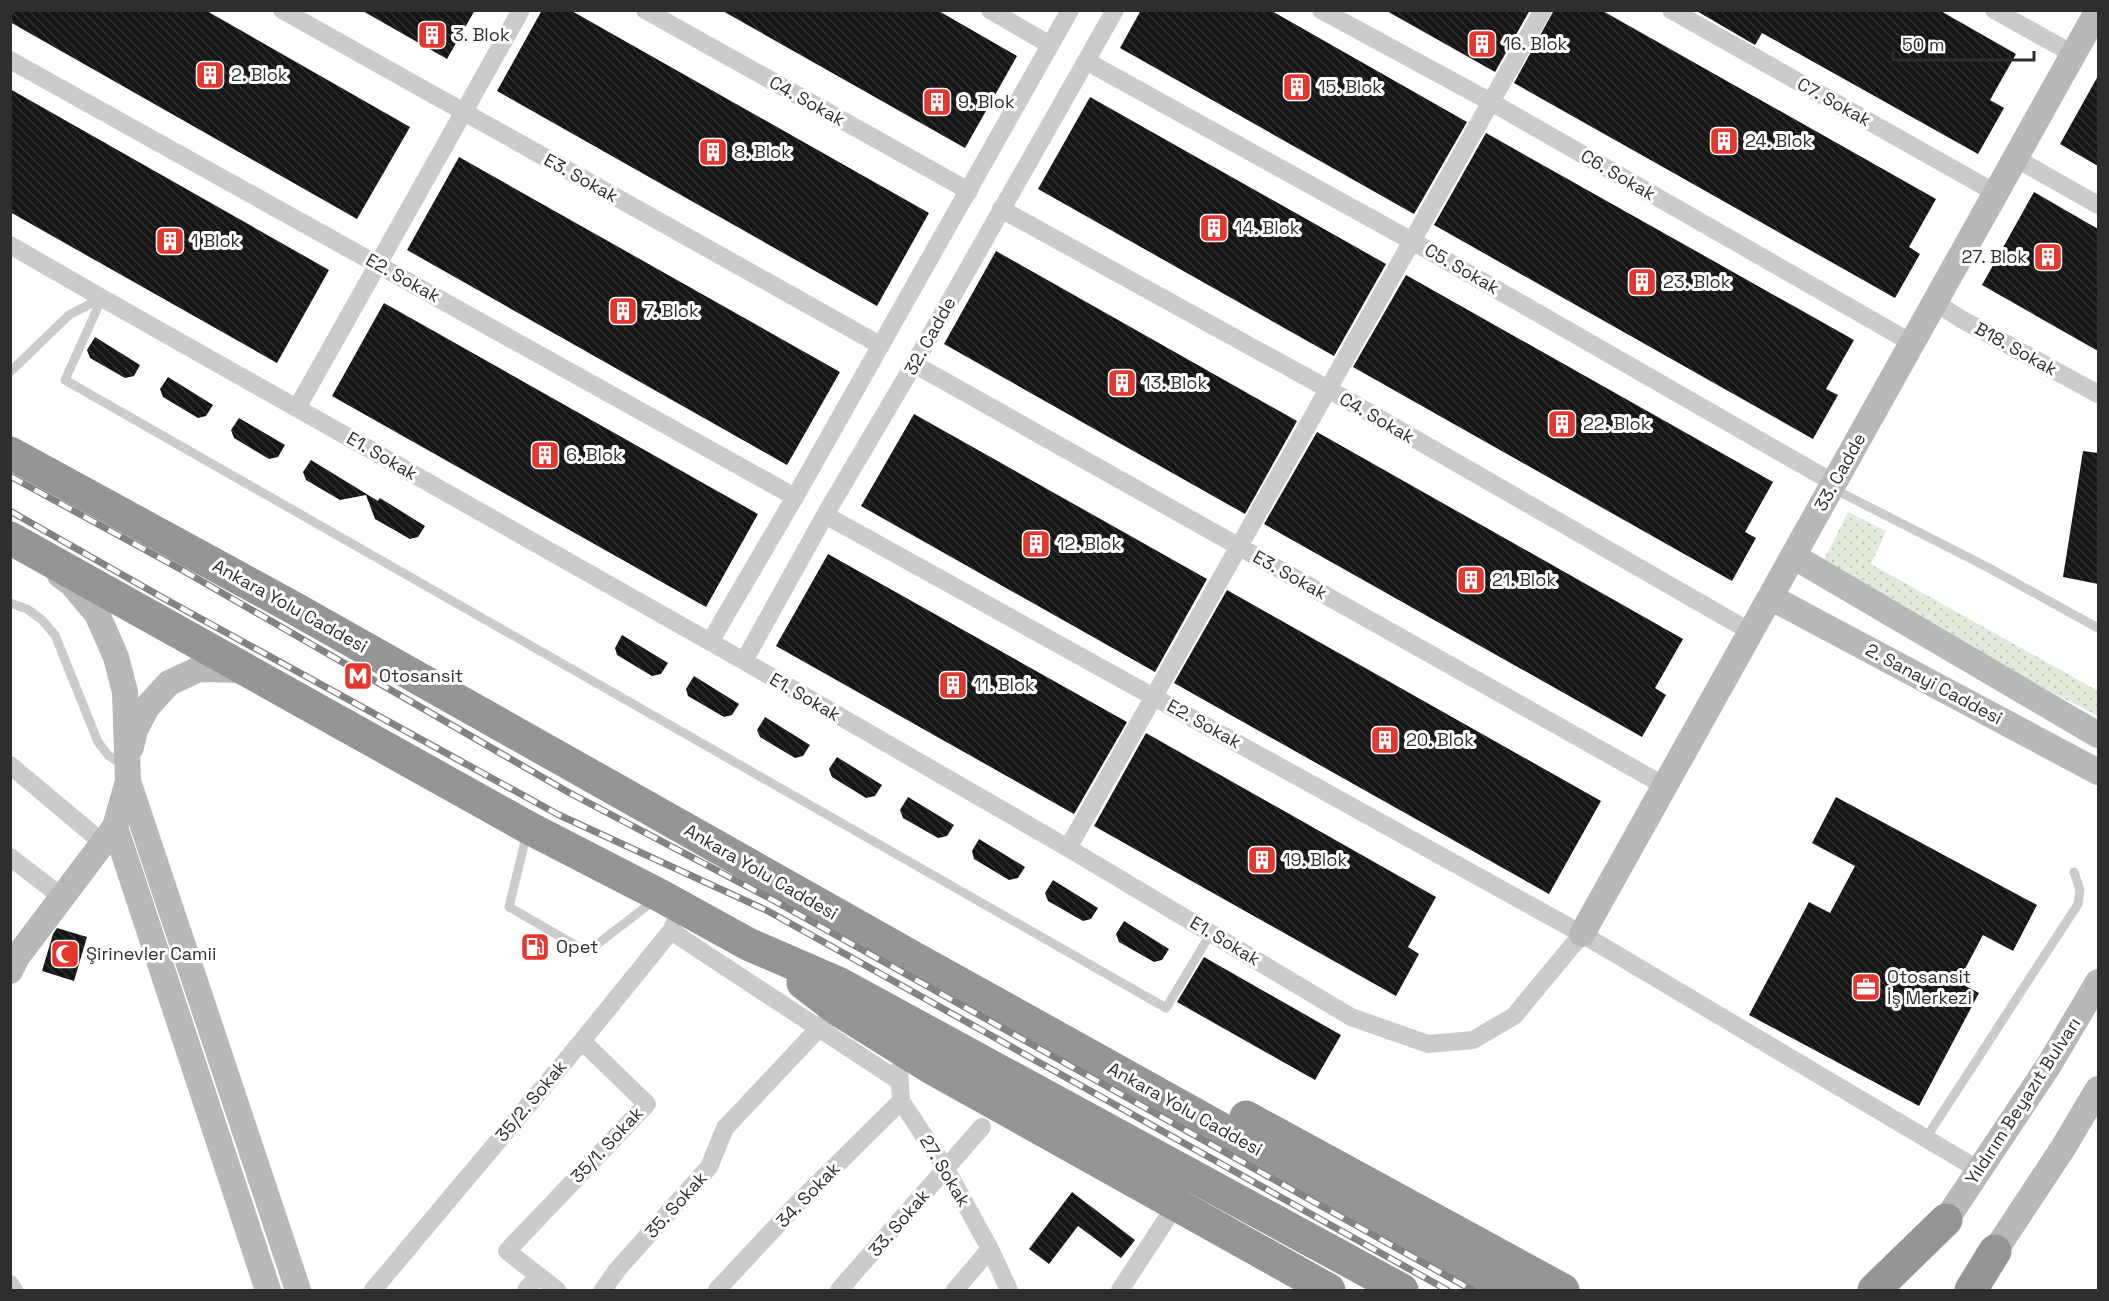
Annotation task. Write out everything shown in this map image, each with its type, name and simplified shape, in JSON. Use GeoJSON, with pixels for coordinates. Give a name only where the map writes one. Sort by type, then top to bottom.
{"type":"FeatureCollection","features":[{"type":"Feature","properties":{"kind":"highway","name":"Ankara Yolu Caddesi"},"geometry":{"type":"LineString","coordinates":[[10,453],[292,606],[726,852],[1511,1290]]}},
{"type":"Feature","properties":{"kind":"highway"},"geometry":{"type":"LineString","coordinates":[[10,539],[249,670],[671,911],[840,984],[1402,1290]]}},
{"type":"Feature","properties":{"kind":"highway"},"geometry":{"type":"LineString","coordinates":[[726,852],[965,963],[1563,1290]]}},
{"type":"Feature","properties":{"kind":"highway"},"geometry":{"type":"LineString","coordinates":[[748,944],[827,1018],[900,1049],[1311,1284]]}},
{"type":"Feature","properties":{"kind":"highway"},"geometry":{"type":"LineString","coordinates":[[1874,1290],[1946,1220]]}},
{"type":"Feature","properties":{"kind":"highway"},"geometry":{"type":"LineString","coordinates":[[1907,1290],[1946,1220]]}},
{"type":"Feature","properties":{"kind":"highway"},"geometry":{"type":"LineString","coordinates":[[1971,1290],[1995,1251]]}},
{"type":"Feature","properties":{"kind":"highway"},"geometry":{"type":"LineString","coordinates":[[1979,1290],[1995,1251]]}},
{"type":"Feature","properties":{"kind":"main road","name":"33. Cadde"},"geometry":{"type":"LineString","coordinates":[[1582,934],[2098,12]]}},
{"type":"Feature","properties":{"kind":"main road"},"geometry":{"type":"LineString","coordinates":[[10,539],[72,584],[97,614],[116,657],[125,692],[128,770],[298,1290]]}},
{"type":"Feature","properties":{"kind":"main road","name":"2. Sanayi Caddesi"},"geometry":{"type":"LineString","coordinates":[[1793,556],[2098,735]]}},
{"type":"Feature","properties":{"kind":"main road","name":"2. Sanayi Caddesi"},"geometry":{"type":"LineString","coordinates":[[1770,597],[2098,772]]}},
{"type":"Feature","properties":{"kind":"main road"},"geometry":{"type":"LineString","coordinates":[[10,971],[17,957],[109,835],[128,770],[135,730],[147,707],[169,683],[199,669],[249,670]]}},
{"type":"Feature","properties":{"kind":"main road"},"geometry":{"type":"LineString","coordinates":[[109,835],[268,1290]]}},
{"type":"Feature","properties":{"kind":"main road","name":"Yıldırım Beyazıt Bulvarı"},"geometry":{"type":"LineString","coordinates":[[1946,1220],[2049,1065],[2098,982]]}},
{"type":"Feature","properties":{"kind":"main road"},"geometry":{"type":"LineString","coordinates":[[1995,1251],[2063,1148],[2098,1089]]}},
{"type":"Feature","properties":{"kind":"street","name":"E3. Sokak"},"geometry":{"type":"LineString","coordinates":[[282,10],[880,345]]}},
{"type":"Feature","properties":{"kind":"street"},"geometry":{"type":"LineString","coordinates":[[297,408],[521,10]]}},
{"type":"Feature","properties":{"kind":"street","name":"C4. Sokak"},"geometry":{"type":"LineString","coordinates":[[645,10],[969,191]]}},
{"type":"Feature","properties":{"kind":"street"},"geometry":{"type":"LineString","coordinates":[[990,10],[1050,45]]}},
{"type":"Feature","properties":{"kind":"street"},"geometry":{"type":"LineString","coordinates":[[710,642],[795,497],[1070,10]]}},
{"type":"Feature","properties":{"kind":"street","name":"32. Cadde"},"geometry":{"type":"LineString","coordinates":[[744,662],[825,515],[914,364],[1115,10]]}},
{"type":"Feature","properties":{"kind":"street","name":"C6. Sokak"},"geometry":{"type":"LineString","coordinates":[[1321,10],[1491,102],[1912,343]]}},
{"type":"Feature","properties":{"kind":"street"},"geometry":{"type":"LineString","coordinates":[[1068,848],[1543,10]]}},
{"type":"Feature","properties":{"kind":"street","name":"C7. Sokak"},"geometry":{"type":"LineString","coordinates":[[1671,10],[1996,193]]}},
{"type":"Feature","properties":{"kind":"street"},"geometry":{"type":"LineString","coordinates":[[1994,10],[2073,54]]}},
{"type":"Feature","properties":{"kind":"street","name":"E2. Sokak"},"geometry":{"type":"LineString","coordinates":[[10,60],[795,497]]}},
{"type":"Feature","properties":{"kind":"street","name":"C5. Sokak"},"geometry":{"type":"LineString","coordinates":[[1086,61],[1412,241],[1833,485]]}},
{"type":"Feature","properties":{"kind":"street"},"geometry":{"type":"LineString","coordinates":[[2015,158],[2098,205]]}},
{"type":"Feature","properties":{"kind":"street","name":"C4. Sokak"},"geometry":{"type":"LineString","coordinates":[[1000,209],[1328,389],[1751,632]]}},
{"type":"Feature","properties":{"kind":"street","name":"E1. Sokak"},"geometry":{"type":"LineString","coordinates":[[10,245],[1068,848],[1351,1017],[1428,1044],[1473,1040],[1514,1016],[1582,934]]}},
{"type":"Feature","properties":{"kind":"street","name":"B18. Sokak"},"geometry":{"type":"LineString","coordinates":[[1935,302],[1961,319],[2098,394]]}},
{"type":"Feature","properties":{"kind":"street","name":"E3. Sokak"},"geometry":{"type":"LineString","coordinates":[[914,364],[1665,786]]}},
{"type":"Feature","properties":{"kind":"street","name":"E2. Sokak"},"geometry":{"type":"LineString","coordinates":[[825,515],[1582,934],[1978,1170]]}},
{"type":"Feature","properties":{"kind":"street"},"geometry":{"type":"LineString","coordinates":[[10,765],[109,835]]}},
{"type":"Feature","properties":{"kind":"street"},"geometry":{"type":"LineString","coordinates":[[10,857],[62,897]]}},
{"type":"Feature","properties":{"kind":"street"},"geometry":{"type":"LineString","coordinates":[[671,911],[827,1018],[899,1081]]}},
{"type":"Feature","properties":{"kind":"street","name":"35/2. Sokak"},"geometry":{"type":"LineString","coordinates":[[373,1290],[582,1041],[671,911]]}},
{"type":"Feature","properties":{"kind":"street","name":"35. Sokak"},"geometry":{"type":"LineString","coordinates":[[603,1290],[617,1270],[709,1167],[724,1128],[827,1018]]}},
{"type":"Feature","properties":{"kind":"street","name":"35/1. Sokak"},"geometry":{"type":"LineString","coordinates":[[538,1276],[507,1251],[647,1104],[582,1041]]}},
{"type":"Feature","properties":{"kind":"street","name":"27. Sokak"},"geometry":{"type":"LineString","coordinates":[[900,1049],[901,1101],[946,1169],[990,1249],[1009,1290]]}},
{"type":"Feature","properties":{"kind":"street","name":"34. Sokak"},"geometry":{"type":"LineString","coordinates":[[717,1290],[797,1204],[901,1101]]}},
{"type":"Feature","properties":{"kind":"street","name":"33. Sokak"},"geometry":{"type":"LineString","coordinates":[[839,1290],[982,1127]]}},
{"type":"Feature","properties":{"kind":"street"},"geometry":{"type":"LineString","coordinates":[[1120,1290],[1175,1206]]}},
{"type":"Feature","properties":{"kind":"street"},"geometry":{"type":"LineString","coordinates":[[955,1290],[990,1249]]}},
{"type":"Feature","properties":{"kind":"street"},"geometry":{"type":"LineString","coordinates":[[526,1290],[538,1276],[557,1290]]}},
{"type":"Feature","properties":{"kind":"street"},"geometry":{"type":"LineString","coordinates":[[10,1284],[14,1290]]}},
{"type":"Feature","properties":{"kind":"lane"},"geometry":{"type":"LineString","coordinates":[[10,372],[69,315],[102,298]]}},
{"type":"Feature","properties":{"kind":"lane"},"geometry":{"type":"LineString","coordinates":[[102,298],[65,380],[1166,1008],[1211,933]]}},
{"type":"Feature","properties":{"kind":"lane"},"geometry":{"type":"LineString","coordinates":[[1833,485],[2098,628]]}},
{"type":"Feature","properties":{"kind":"lane"},"geometry":{"type":"LineString","coordinates":[[10,603],[27,609],[55,634],[98,742],[108,755],[128,770]]}},
{"type":"Feature","properties":{"kind":"lane"},"geometry":{"type":"LineString","coordinates":[[529,828],[509,907],[587,952],[671,911]]}},
{"type":"Feature","properties":{"kind":"lane"},"geometry":{"type":"LineString","coordinates":[[1926,1138],[2078,904],[2080,890],[2074,872]]}},
{"type":"Feature","properties":{"kind":"green space"},"geometry":{"type":"Polygon","coordinates":[[[1848,512],[1886,531],[1871,564],[2098,691],[2098,716],[2032,682],[1822,564],[1848,512]]]}},
{"type":"Feature","properties":{"kind":"building","name":"2. Blok"},"geometry":{"type":"Polygon","coordinates":[[[10,10],[205,10],[410,127],[357,219],[10,22],[10,10]]]}},
{"type":"Feature","properties":{"kind":"building","name":"3. Blok"},"geometry":{"type":"Polygon","coordinates":[[[361,10],[475,10],[447,59],[361,10]]]}},
{"type":"Feature","properties":{"kind":"building","name":"8. Blok"},"geometry":{"type":"Polygon","coordinates":[[[542,10],[570,10],[929,213],[877,306],[497,91],[542,10]]]}},
{"type":"Feature","properties":{"kind":"building","name":"9. Blok"},"geometry":{"type":"Polygon","coordinates":[[[721,10],[937,10],[1017,56],[965,148],[721,10]]]}},
{"type":"Feature","properties":{"kind":"building","name":"15. Blok"},"geometry":{"type":"Polygon","coordinates":[[[1141,10],[1270,10],[1467,122],[1414,214],[1120,48],[1141,10]]]}},
{"type":"Feature","properties":{"kind":"building","name":"16. Blok"},"geometry":{"type":"Polygon","coordinates":[[[1385,10],[1530,10],[1495,72],[1385,10]]]}},
{"type":"Feature","properties":{"kind":"building","name":"24. Blok"},"geometry":{"type":"Polygon","coordinates":[[[1554,10],[1601,10],[1936,199],[1909,247],[1920,254],[1895,298],[1514,83],[1554,10]]]}},
{"type":"Feature","properties":{"kind":"building"},"geometry":{"type":"Polygon","coordinates":[[[1695,10],[1939,10],[2016,54],[1990,100],[2004,108],[1978,154],[1762,33],[1755,45],[1695,10]]]}},
{"type":"Feature","properties":{"kind":"building"},"geometry":{"type":"Polygon","coordinates":[[[2098,76],[2098,166],[2060,144],[2098,76]]]}},
{"type":"Feature","properties":{"kind":"building","name":"1 Blok"},"geometry":{"type":"Polygon","coordinates":[[[10,89],[329,270],[277,363],[10,212],[10,89]]]}},
{"type":"Feature","properties":{"kind":"building","name":"14. Blok"},"geometry":{"type":"Polygon","coordinates":[[[1090,97],[1386,264],[1334,356],[1038,189],[1090,97]]]}},
{"type":"Feature","properties":{"kind":"building","name":"23. Blok"},"geometry":{"type":"Polygon","coordinates":[[[1486,133],[1854,340],[1826,389],[1838,395],[1813,439],[1434,225],[1486,133]]]}},
{"type":"Feature","properties":{"kind":"building","name":"7. Blok"},"geometry":{"type":"Polygon","coordinates":[[[459,157],[840,372],[787,465],[407,250],[459,157]]]}},
{"type":"Feature","properties":{"kind":"building","name":"27. Blok"},"geometry":{"type":"Polygon","coordinates":[[[2034,192],[2098,229],[2098,351],[1982,285],[2034,192]]]}},
{"type":"Feature","properties":{"kind":"building","name":"13. Blok"},"geometry":{"type":"Polygon","coordinates":[[[996,251],[1297,421],[1245,514],[944,344],[996,251]]]}},
{"type":"Feature","properties":{"kind":"building","name":"22. Blok"},"geometry":{"type":"Polygon","coordinates":[[[1406,275],[1773,482],[1745,532],[1756,538],[1732,581],[1353,367],[1406,275]]]}},
{"type":"Feature","properties":{"kind":"building","name":"6. Blok"},"geometry":{"type":"Polygon","coordinates":[[[384,303],[758,514],[706,607],[332,396],[384,303]]]}},
{"type":"Feature","properties":{"kind":"building"},"geometry":{"type":"Polygon","coordinates":[[[95,337],[140,365],[134,376],[125,378],[90,358],[87,350],[95,337]]]}},
{"type":"Feature","properties":{"kind":"building"},"geometry":{"type":"Polygon","coordinates":[[[168,377],[213,405],[206,416],[198,418],[163,397],[160,389],[168,377]]]}},
{"type":"Feature","properties":{"kind":"building","name":"12. Blok"},"geometry":{"type":"Polygon","coordinates":[[[914,414],[1207,579],[1155,672],[861,506],[914,414]]]}},
{"type":"Feature","properties":{"kind":"building"},"geometry":{"type":"Polygon","coordinates":[[[239,418],[285,445],[278,457],[269,459],[234,438],[231,430],[239,418]]]}},
{"type":"Feature","properties":{"kind":"building","name":"21. Blok"},"geometry":{"type":"Polygon","coordinates":[[[1317,432],[1683,639],[1655,688],[1666,695],[1642,737],[1264,524],[1317,432]]]}},
{"type":"Feature","properties":{"kind":"building"},"geometry":{"type":"Polygon","coordinates":[[[2083,451],[2098,453],[2098,584],[2063,577],[2083,451]]]}},
{"type":"Feature","properties":{"kind":"building"},"geometry":{"type":"Polygon","coordinates":[[[311,460],[378,501],[380,498],[425,526],[418,537],[410,539],[375,519],[366,495],[340,500],[306,480],[303,472],[311,460]]]}},
{"type":"Feature","properties":{"kind":"building","name":"11. Blok"},"geometry":{"type":"Polygon","coordinates":[[[828,554],[1127,722],[1074,814],[776,646],[828,554]]]}},
{"type":"Feature","properties":{"kind":"building","name":"20. Blok"},"geometry":{"type":"Polygon","coordinates":[[[1227,590],[1601,801],[1549,894],[1174,683],[1227,590]]]}},
{"type":"Feature","properties":{"kind":"building"},"geometry":{"type":"Polygon","coordinates":[[[622,635],[668,663],[661,674],[652,676],[617,655],[615,648],[622,635]]]}},
{"type":"Feature","properties":{"kind":"building"},"geometry":{"type":"Polygon","coordinates":[[[694,676],[739,704],[732,715],[724,717],[688,696],[686,689],[694,676]]]}},
{"type":"Feature","properties":{"kind":"building"},"geometry":{"type":"Polygon","coordinates":[[[765,717],[810,745],[803,756],[795,758],[760,737],[757,730],[765,717]]]}},
{"type":"Feature","properties":{"kind":"building","name":"19. Blok"},"geometry":{"type":"Polygon","coordinates":[[[1146,733],[1436,897],[1408,947],[1419,954],[1396,996],[1094,826],[1146,733]]]}},
{"type":"Feature","properties":{"kind":"building"},"geometry":{"type":"Polygon","coordinates":[[[837,757],[882,785],[875,796],[866,798],[832,777],[829,769],[837,757]]]}},
{"type":"Feature","properties":{"kind":"building"},"geometry":{"type":"Polygon","coordinates":[[[908,797],[954,825],[947,836],[938,838],[903,818],[900,810],[908,797]]]}},
{"type":"Feature","properties":{"kind":"building","name":"Otosansit İş Merkezi"},"geometry":{"type":"Polygon","coordinates":[[[1836,797],[2037,905],[2013,951],[1983,935],[1958,982],[1979,993],[1919,1106],[1749,1015],[1809,902],[1830,913],[1855,866],[1812,843],[1836,797]]]}},
{"type":"Feature","properties":{"kind":"building"},"geometry":{"type":"Polygon","coordinates":[[[979,839],[1025,867],[1018,878],[1009,880],[974,859],[972,851],[979,839]]]}},
{"type":"Feature","properties":{"kind":"building"},"geometry":{"type":"Polygon","coordinates":[[[1053,880],[1098,908],[1091,919],[1083,921],[1048,901],[1045,893],[1053,880]]]}},
{"type":"Feature","properties":{"kind":"building"},"geometry":{"type":"Polygon","coordinates":[[[1124,921],[1169,949],[1162,960],[1154,962],[1119,942],[1116,934],[1124,921]]]}},
{"type":"Feature","properties":{"kind":"building","name":"Şirinevler Camii"},"geometry":{"type":"Polygon","coordinates":[[[57,928],[87,937],[74,981],[42,971],[53,934],[57,928]]]}},
{"type":"Feature","properties":{"kind":"building"},"geometry":{"type":"Polygon","coordinates":[[[1204,957],[1341,1035],[1315,1080],[1177,1002],[1204,957]]]}},
{"type":"Feature","properties":{"kind":"building"},"geometry":{"type":"Polygon","coordinates":[[[1072,1192],[1135,1240],[1121,1258],[1078,1226],[1049,1264],[1029,1249],[1072,1192]]]}},
{"type":"Feature","properties":{"kind":"railway"},"geometry":{"type":"LineString","coordinates":[[10,476],[184,571],[568,792],[773,900],[1472,1290]]}},
{"type":"Feature","properties":{"kind":"railway"},"geometry":{"type":"LineString","coordinates":[[10,511],[165,599],[559,815],[768,911],[1447,1290]]}},
{"type":"Feature","properties":{"kind":"place","name":"3. Blok"},"geometry":{"type":"Point","coordinates":[432,35]}},
{"type":"Feature","properties":{"kind":"place","name":"16. Blok"},"geometry":{"type":"Point","coordinates":[1482,44]}},
{"type":"Feature","properties":{"kind":"place","name":"2. Blok"},"geometry":{"type":"Point","coordinates":[210,75]}},
{"type":"Feature","properties":{"kind":"place","name":"15. Blok"},"geometry":{"type":"Point","coordinates":[1297,87]}},
{"type":"Feature","properties":{"kind":"place","name":"9. Blok"},"geometry":{"type":"Point","coordinates":[937,102]}},
{"type":"Feature","properties":{"kind":"place","name":"24. Blok"},"geometry":{"type":"Point","coordinates":[1724,141]}},
{"type":"Feature","properties":{"kind":"place","name":"8. Blok"},"geometry":{"type":"Point","coordinates":[713,152]}},
{"type":"Feature","properties":{"kind":"place","name":"14. Blok"},"geometry":{"type":"Point","coordinates":[1214,228]}},
{"type":"Feature","properties":{"kind":"place","name":"1 Blok"},"geometry":{"type":"Point","coordinates":[170,241]}},
{"type":"Feature","properties":{"kind":"place","name":"27. Blok"},"geometry":{"type":"Point","coordinates":[2048,257]}},
{"type":"Feature","properties":{"kind":"place","name":"23. Blok"},"geometry":{"type":"Point","coordinates":[1642,282]}},
{"type":"Feature","properties":{"kind":"place","name":"7. Blok"},"geometry":{"type":"Point","coordinates":[623,311]}},
{"type":"Feature","properties":{"kind":"place","name":"13. Blok"},"geometry":{"type":"Point","coordinates":[1122,383]}},
{"type":"Feature","properties":{"kind":"place","name":"22. Blok"},"geometry":{"type":"Point","coordinates":[1562,424]}},
{"type":"Feature","properties":{"kind":"place","name":"6. Blok"},"geometry":{"type":"Point","coordinates":[545,455]}},
{"type":"Feature","properties":{"kind":"place","name":"12. Blok"},"geometry":{"type":"Point","coordinates":[1036,544]}},
{"type":"Feature","properties":{"kind":"place","name":"21. Blok"},"geometry":{"type":"Point","coordinates":[1471,580]}},
{"type":"Feature","properties":{"kind":"place","name":"Otosansit"},"geometry":{"type":"Point","coordinates":[358,676]}},
{"type":"Feature","properties":{"kind":"place","name":"11. Blok"},"geometry":{"type":"Point","coordinates":[953,685]}},
{"type":"Feature","properties":{"kind":"place","name":"20. Blok"},"geometry":{"type":"Point","coordinates":[1385,740]}},
{"type":"Feature","properties":{"kind":"place","name":"19. Blok"},"geometry":{"type":"Point","coordinates":[1262,860]}},
{"type":"Feature","properties":{"kind":"place","name":"Opet"},"geometry":{"type":"Point","coordinates":[535,947]}},
{"type":"Feature","properties":{"kind":"place","name":"Şirinevler Camii"},"geometry":{"type":"Point","coordinates":[65,954]}},
{"type":"Feature","properties":{"kind":"place","name":"Otosansit İş Merkezi"},"geometry":{"type":"Point","coordinates":[1866,987]}}]}
